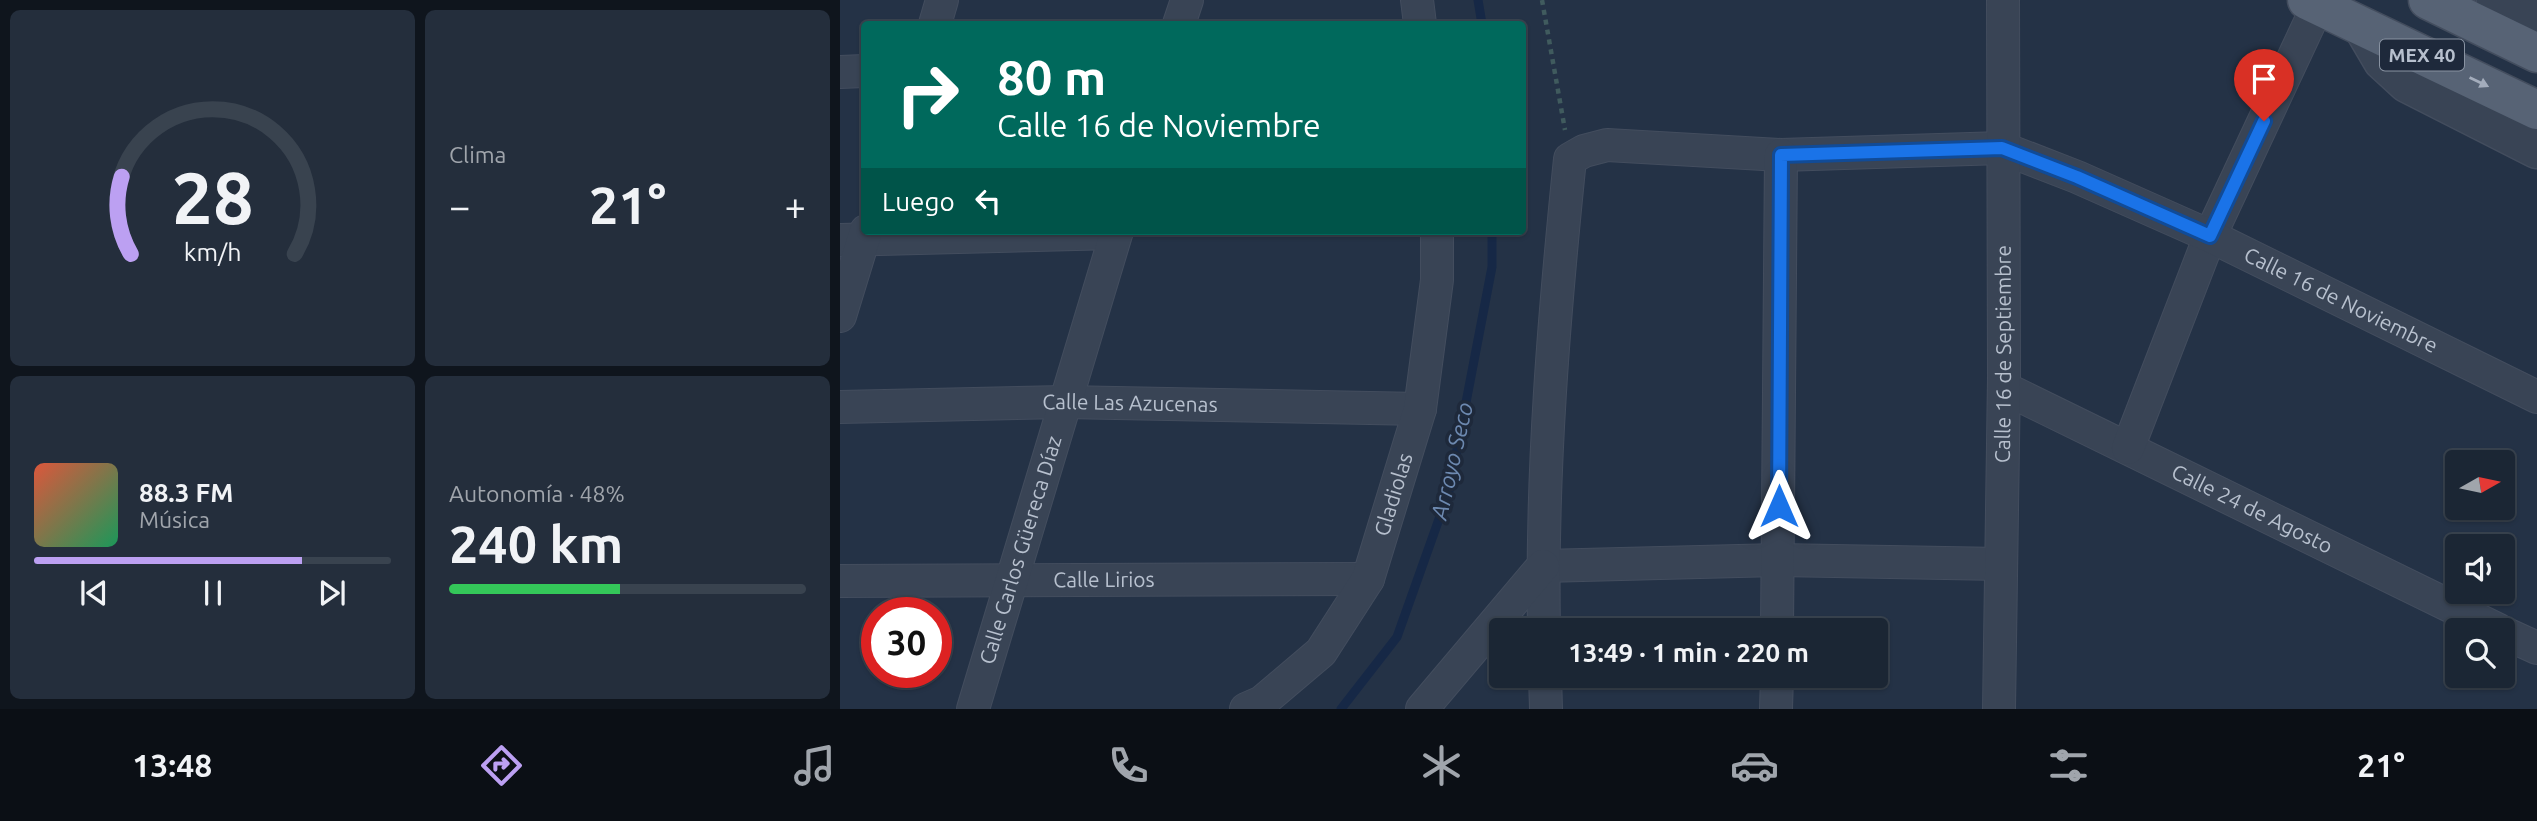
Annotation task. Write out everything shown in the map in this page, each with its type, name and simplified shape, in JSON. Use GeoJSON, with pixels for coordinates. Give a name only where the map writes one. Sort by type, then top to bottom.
{"type":"FeatureCollection","features":[{"type":"Feature","properties":{"kind":"main road","name":"MEX 40"},"geometry":{"type":"LineString","coordinates":[[2428,0],[2537,52]]}},
{"type":"Feature","properties":{"kind":"main road","name":"MEX 40"},"geometry":{"type":"LineString","coordinates":[[2312,2],[2537,110]]}},
{"type":"Feature","properties":{"kind":"street"},"geometry":{"type":"LineString","coordinates":[[936,21],[942,0]]}},
{"type":"Feature","properties":{"kind":"street"},"geometry":{"type":"LineString","coordinates":[[1180,21],[1187,0]]}},
{"type":"Feature","properties":{"kind":"street"},"geometry":{"type":"LineString","coordinates":[[1417,0],[1420,21]]}},
{"type":"Feature","properties":{"kind":"street","name":"Calle 16 de Septiembre"},"geometry":{"type":"LineString","coordinates":[[1999,709],[2004,388],[2003,0]]}},
{"type":"Feature","properties":{"kind":"street"},"geometry":{"type":"LineString","coordinates":[[2496,0],[2537,20]]}},
{"type":"Feature","properties":{"kind":"street"},"geometry":{"type":"LineString","coordinates":[[2128,449],[2210,236],[2312,2]]}},
{"type":"Feature","properties":{"kind":"street"},"geometry":{"type":"LineString","coordinates":[[2363,27],[2383,61],[2407,83],[2537,149]]}},
{"type":"Feature","properties":{"kind":"street"},"geometry":{"type":"LineString","coordinates":[[840,72],[861,71]]}},
{"type":"Feature","properties":{"kind":"street","name":"Calle 16 de Noviembre"},"geometry":{"type":"LineString","coordinates":[[1570,159],[1584,151],[1607,145],[1781,155],[2002,148],[2077,177],[2210,236],[2537,397]]}},
{"type":"Feature","properties":{"kind":"street"},"geometry":{"type":"LineString","coordinates":[[1777,618],[1781,155]]}},
{"type":"Feature","properties":{"kind":"street"},"geometry":{"type":"LineString","coordinates":[[1544,618],[1543,565],[1558,275],[1570,159]]}},
{"type":"Feature","properties":{"kind":"street"},"geometry":{"type":"LineString","coordinates":[[840,316],[856,237],[960,235]]}},
{"type":"Feature","properties":{"kind":"street","name":"Calle Carlos Güereca Díaz"},"geometry":{"type":"LineString","coordinates":[[973,709],[1116,235]]}},
{"type":"Feature","properties":{"kind":"street","name":"Gladiolas"},"geometry":{"type":"LineString","coordinates":[[1246,709],[1262,702],[1321,652],[1368,579],[1420,409],[1437,280],[1437,235]]}},
{"type":"Feature","properties":{"kind":"street","name":"Calle 24 de Agosto"},"geometry":{"type":"LineString","coordinates":[[2004,388],[2474,618]]}},
{"type":"Feature","properties":{"kind":"street","name":"Calle Las Azucenas"},"geometry":{"type":"LineString","coordinates":[[840,407],[1064,402],[1420,409]]}},
{"type":"Feature","properties":{"kind":"street"},"geometry":{"type":"LineString","coordinates":[[1422,709],[1543,565],[1778,559],[2001,564]]}},
{"type":"Feature","properties":{"kind":"street","name":"Calle Lirios"},"geometry":{"type":"LineString","coordinates":[[840,581],[1368,579]]}},
{"type":"Feature","properties":{"kind":"street","name":"Calle 24 de Agosto"},"geometry":{"type":"LineString","coordinates":[[2515,638],[2537,648]]}},
{"type":"Feature","properties":{"kind":"street"},"geometry":{"type":"LineString","coordinates":[[1545,688],[1546,709]]}},
{"type":"Feature","properties":{"kind":"street"},"geometry":{"type":"LineString","coordinates":[[1776,709],[1777,688]]}},
{"type":"Feature","properties":{"kind":"path"},"geometry":{"type":"LineString","coordinates":[[1542,0],[1570,159]]}},
{"type":"Feature","properties":{"kind":"waterway","name":"Arroyo Seco"},"geometry":{"type":"LineString","coordinates":[[1478,0],[1482,21]]}},
{"type":"Feature","properties":{"kind":"waterway","name":"Arroyo Seco"},"geometry":{"type":"LineString","coordinates":[[1341,709],[1397,637],[1449,491],[1492,267],[1492,235]]}},
{"type":"Feature","properties":{"kind":"route"},"geometry":{"type":"LineString","coordinates":[[1779,506],[1781,155],[2002,148],[2077,177],[2210,236],[2264,121]]}}]}
